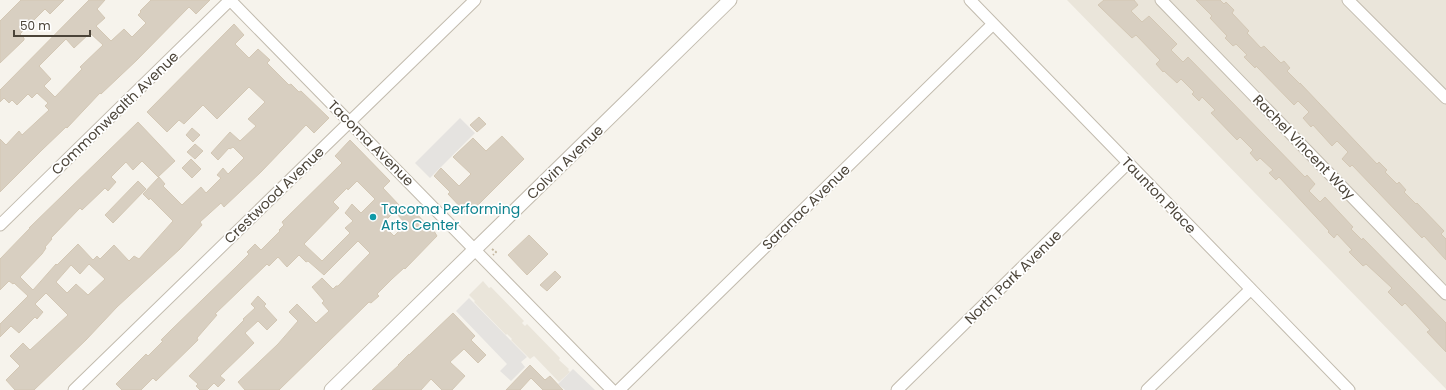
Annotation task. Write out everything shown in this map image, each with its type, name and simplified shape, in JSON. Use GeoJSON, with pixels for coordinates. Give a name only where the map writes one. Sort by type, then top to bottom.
{"type":"FeatureCollection","features":[{"type":"Feature","properties":{"kind":"street","name":"Tacoma Avenue"},"geometry":{"type":"LineString","coordinates":[[230,0],[612,390]]}},
{"type":"Feature","properties":{"kind":"street","name":"Commonwealth Avenue"},"geometry":{"type":"LineString","coordinates":[[0,226],[230,0]]}},
{"type":"Feature","properties":{"kind":"street","name":"Crestwood Avenue"},"geometry":{"type":"LineString","coordinates":[[74,390],[475,0]]}},
{"type":"Feature","properties":{"kind":"street","name":"Colvin Avenue"},"geometry":{"type":"LineString","coordinates":[[331,390],[730,0]]}},
{"type":"Feature","properties":{"kind":"street","name":"Taunton Place"},"geometry":{"type":"LineString","coordinates":[[970,0],[1349,390]]}},
{"type":"Feature","properties":{"kind":"street","name":"Rachel Vincent Way"},"geometry":{"type":"LineString","coordinates":[[1161,0],[1446,294]]}},
{"type":"Feature","properties":{"kind":"street"},"geometry":{"type":"LineString","coordinates":[[1348,0],[1446,98]]}},
{"type":"Feature","properties":{"kind":"street","name":"Saranac Avenue"},"geometry":{"type":"LineString","coordinates":[[619,390],[993,24]]}},
{"type":"Feature","properties":{"kind":"street","name":"North Park Avenue"},"geometry":{"type":"LineString","coordinates":[[897,390],[1128,163]]}},
{"type":"Feature","properties":{"kind":"street"},"geometry":{"type":"LineString","coordinates":[[1147,390],[1251,289]]}},
{"type":"Feature","properties":{"kind":"path"},"geometry":{"type":"LineString","coordinates":[[491,248],[496,252]]}},
{"type":"Feature","properties":{"kind":"shaded area"},"geometry":{"type":"Polygon","coordinates":[[[1067,0],[1446,0],[1446,389],[1067,0]]]}},
{"type":"Feature","properties":{"kind":"shaded area"},"geometry":{"type":"Polygon","coordinates":[[[460,118],[475,133],[430,178],[415,163],[460,118]]]}},
{"type":"Feature","properties":{"kind":"shaded area"},"geometry":{"type":"Polygon","coordinates":[[[483,281],[489,288],[491,287],[524,321],[522,323],[525,326],[527,324],[569,369],[568,370],[570,372],[559,382],[534,356],[530,359],[474,302],[475,301],[469,295],[483,281]]]}},
{"type":"Feature","properties":{"kind":"shaded area"},"geometry":{"type":"Polygon","coordinates":[[[469,298],[527,357],[521,362],[525,367],[511,381],[500,371],[507,364],[456,311],[469,298]]]}},
{"type":"Feature","properties":{"kind":"shaded area"},"geometry":{"type":"Polygon","coordinates":[[[573,369],[595,390],[565,390],[558,384],[573,369]]]}},
{"type":"Feature","properties":{"kind":"building"},"geometry":{"type":"Polygon","coordinates":[[[21,0],[64,0],[50,14],[45,9],[20,34],[24,40],[0,63],[0,21],[21,0]]]}},
{"type":"Feature","properties":{"kind":"building"},"geometry":{"type":"Polygon","coordinates":[[[89,0],[105,0],[97,9],[105,18],[96,26],[111,41],[124,29],[132,37],[146,23],[138,15],[151,0],[210,0],[196,14],[189,7],[137,60],[101,94],[100,93],[67,128],[66,127],[0,192],[0,139],[6,145],[19,131],[22,135],[49,110],[45,106],[48,103],[37,93],[32,98],[28,94],[17,105],[12,100],[9,103],[4,98],[0,102],[0,90],[89,0]],[[90,33],[74,48],[66,39],[39,66],[51,79],[44,86],[55,97],[82,69],[80,67],[103,45],[90,33]]]}},
{"type":"Feature","properties":{"kind":"building"},"geometry":{"type":"Polygon","coordinates":[[[1104,0],[1134,0],[1138,5],[1131,11],[1142,22],[1149,16],[1177,44],[1171,50],[1183,62],[1188,57],[1305,177],[1307,175],[1315,184],[1309,191],[1320,202],[1325,197],[1353,227],[1351,229],[1362,240],[1363,238],[1446,323],[1446,352],[1427,332],[1430,330],[1405,303],[1402,306],[1388,292],[1392,288],[1366,264],[1363,266],[1349,252],[1352,250],[1337,234],[1334,238],[1279,177],[1276,180],[1269,173],[1273,170],[1260,158],[1257,161],[1250,153],[1253,150],[1240,137],[1237,140],[1211,113],[1215,110],[1202,97],[1199,101],[1192,94],[1194,92],[1181,79],[1177,83],[1164,71],[1163,72],[1156,64],[1160,60],[1136,35],[1132,38],[1098,5],[1104,0]]]}},
{"type":"Feature","properties":{"kind":"building"},"geometry":{"type":"Polygon","coordinates":[[[1196,0],[1220,0],[1224,4],[1226,2],[1234,10],[1232,13],[1249,31],[1247,33],[1261,48],[1264,46],[1281,63],[1284,61],[1290,68],[1287,71],[1377,164],[1379,162],[1387,170],[1385,172],[1397,184],[1399,182],[1406,190],[1404,192],[1444,231],[1441,234],[1446,239],[1446,260],[1424,236],[1422,238],[1352,165],[1350,167],[1342,159],[1348,152],[1337,141],[1332,146],[1313,125],[1311,127],[1303,118],[1309,112],[1298,101],[1294,105],[1256,66],[1255,68],[1244,57],[1247,55],[1236,44],[1233,46],[1225,38],[1227,36],[1210,18],[1212,16],[1196,0]]]}},
{"type":"Feature","properties":{"kind":"building"},"geometry":{"type":"Polygon","coordinates":[[[234,24],[244,35],[235,44],[249,58],[258,49],[270,60],[267,63],[289,85],[291,84],[299,92],[301,91],[329,118],[314,133],[306,125],[261,172],[224,207],[221,203],[200,222],[202,225],[180,249],[117,307],[86,340],[34,390],[15,390],[6,380],[20,366],[10,356],[23,343],[30,350],[68,315],[46,293],[35,304],[43,312],[37,319],[35,317],[19,333],[11,326],[0,337],[0,324],[28,296],[14,283],[13,284],[9,281],[0,290],[0,259],[29,228],[138,122],[175,161],[158,177],[142,161],[133,170],[126,162],[111,177],[116,182],[108,191],[105,188],[82,210],[80,208],[51,238],[52,239],[45,247],[46,248],[42,254],[20,277],[33,290],[56,264],[57,265],[78,244],[93,260],[97,256],[100,259],[114,245],[129,261],[134,256],[139,259],[173,221],[150,198],[149,200],[143,194],[159,177],[165,184],[163,186],[182,205],[201,187],[206,193],[221,178],[217,175],[223,168],[228,174],[244,158],[233,147],[230,149],[229,148],[218,160],[211,153],[230,132],[240,141],[256,126],[248,119],[265,102],[249,87],[217,119],[203,105],[184,124],[179,120],[167,132],[147,112],[234,24]],[[89,264],[80,274],[71,265],[56,282],[67,293],[76,284],[88,295],[105,279],[89,264]]]}},
{"type":"Feature","properties":{"kind":"building"},"geometry":{"type":"Polygon","coordinates":[[[479,117],[486,124],[477,132],[470,125],[479,117]]]}},
{"type":"Feature","properties":{"kind":"building"},"geometry":{"type":"Polygon","coordinates":[[[192,128],[200,135],[193,142],[186,135],[192,128]]]}},
{"type":"Feature","properties":{"kind":"building"},"geometry":{"type":"Polygon","coordinates":[[[502,136],[524,159],[468,215],[448,194],[450,192],[434,176],[441,168],[459,186],[471,174],[453,157],[473,138],[486,151],[502,136]]]}},
{"type":"Feature","properties":{"kind":"building"},"geometry":{"type":"Polygon","coordinates":[[[350,140],[390,181],[383,188],[400,206],[382,224],[394,236],[406,224],[395,212],[402,205],[413,216],[416,213],[426,224],[428,222],[435,229],[434,231],[437,236],[405,269],[404,268],[377,294],[379,296],[371,303],[369,302],[279,390],[245,390],[238,382],[278,344],[298,321],[289,312],[297,304],[316,323],[329,311],[322,303],[324,301],[312,287],[322,278],[333,289],[338,286],[370,253],[358,241],[324,275],[299,255],[287,267],[278,257],[269,266],[267,264],[215,314],[217,315],[197,338],[198,340],[156,381],[153,378],[141,390],[122,390],[116,384],[146,354],[148,356],[163,341],[161,340],[249,254],[247,252],[255,244],[261,250],[280,231],[279,230],[284,225],[282,222],[342,163],[335,156],[350,140]],[[357,181],[348,190],[347,188],[333,202],[339,208],[304,244],[322,261],[350,233],[345,228],[353,221],[345,213],[352,204],[361,213],[375,199],[357,181]]]}},
{"type":"Feature","properties":{"kind":"building"},"geometry":{"type":"Polygon","coordinates":[[[195,144],[203,151],[195,159],[187,152],[195,144]]]}},
{"type":"Feature","properties":{"kind":"building"},"geometry":{"type":"Polygon","coordinates":[[[191,159],[201,169],[192,178],[182,168],[191,159]]]}},
{"type":"Feature","properties":{"kind":"building"},"geometry":{"type":"Polygon","coordinates":[[[138,181],[146,189],[113,223],[105,215],[138,181]]]}},
{"type":"Feature","properties":{"kind":"building"},"geometry":{"type":"Polygon","coordinates":[[[529,235],[548,254],[527,275],[508,255],[529,235]]]}},
{"type":"Feature","properties":{"kind":"building"},"geometry":{"type":"Polygon","coordinates":[[[555,271],[561,277],[547,291],[540,285],[555,271]]]}},
{"type":"Feature","properties":{"kind":"building"},"geometry":{"type":"Polygon","coordinates":[[[258,296],[266,304],[264,306],[277,320],[267,330],[258,321],[245,333],[254,343],[220,376],[225,380],[218,387],[214,383],[207,390],[200,390],[196,386],[198,384],[189,376],[255,308],[251,304],[258,296]]]}},
{"type":"Feature","properties":{"kind":"building"},"geometry":{"type":"Polygon","coordinates":[[[453,313],[475,336],[471,340],[486,355],[478,363],[464,349],[450,362],[465,376],[452,390],[442,390],[431,379],[421,390],[372,390],[409,354],[453,313]]]}},
{"type":"Feature","properties":{"kind":"building"},"geometry":{"type":"Polygon","coordinates":[[[530,365],[545,380],[550,376],[563,390],[543,390],[531,378],[520,390],[506,390],[530,365]]]}},
{"type":"Feature","properties":{"kind":"place","name":"Tacoma Performing Arts Center"},"geometry":{"type":"Point","coordinates":[373,217]}}]}
